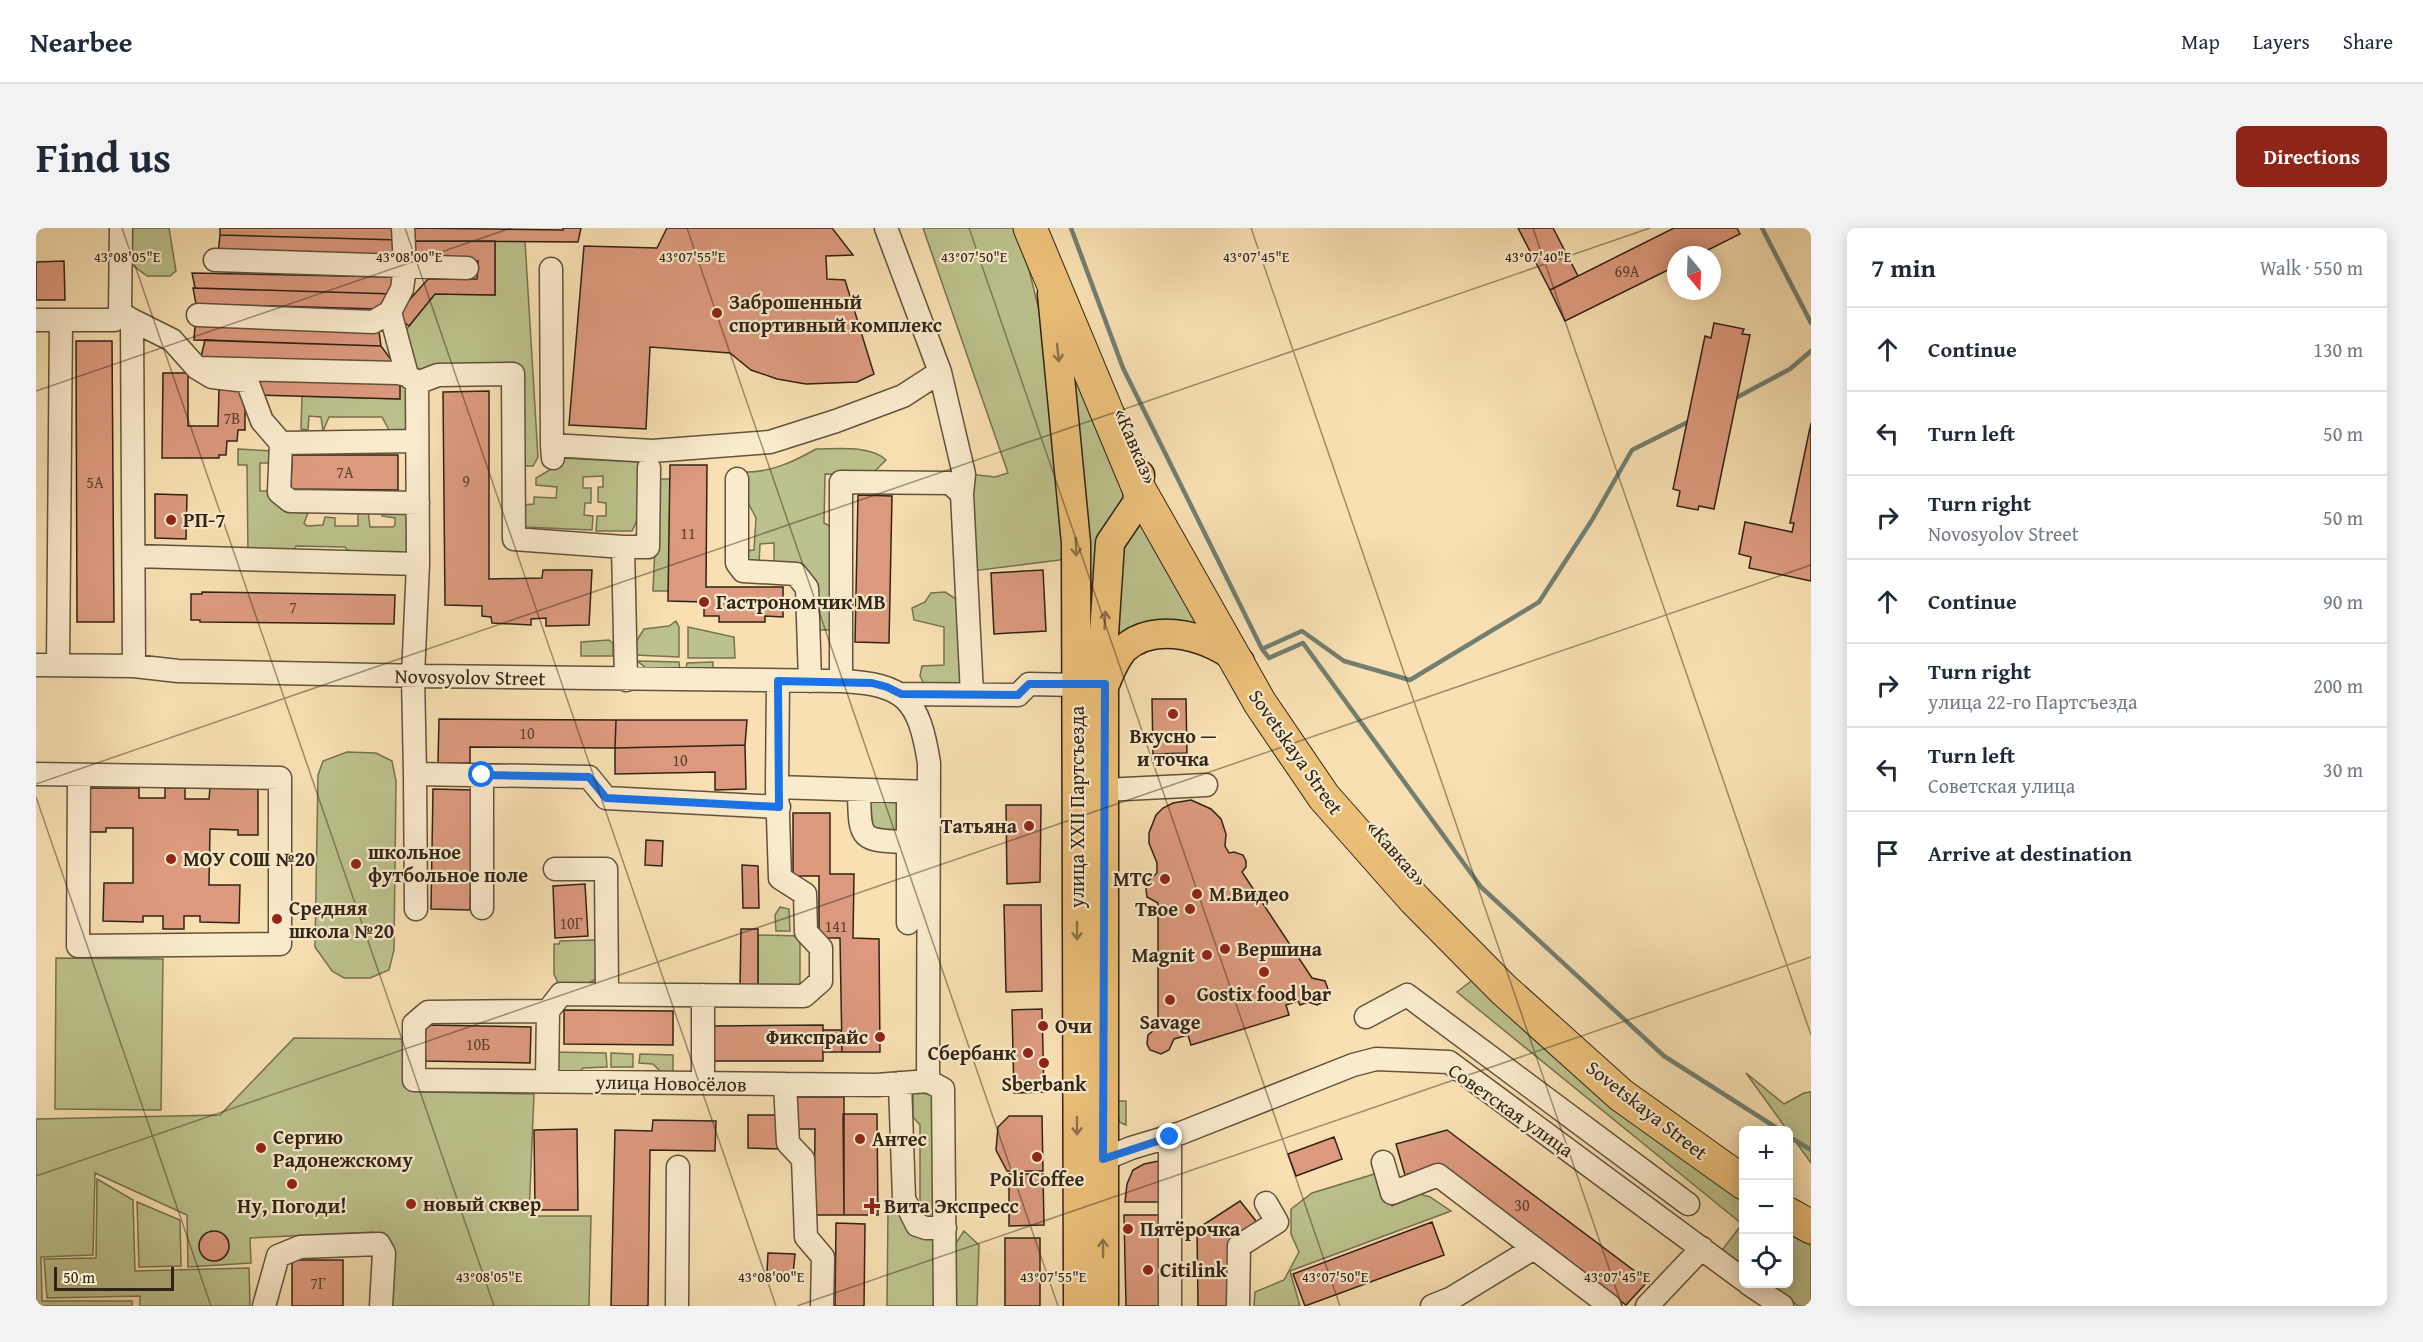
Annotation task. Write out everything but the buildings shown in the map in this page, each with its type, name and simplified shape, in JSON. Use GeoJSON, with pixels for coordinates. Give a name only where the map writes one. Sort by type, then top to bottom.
{"type":"FeatureCollection","features":[{"type":"Feature","properties":{"kind":"highway","name":"Sovetskaya Street"},"geometry":{"type":"LineString","coordinates":[[1030,228],[1141,474],[1233,656],[1260,703],[1324,797],[1423,908],[1503,989],[1621,1095],[1739,1180]]}},
{"type":"Feature","properties":{"kind":"highway","name":"«Кавказ»"},"geometry":{"type":"LineString","coordinates":[[1046,228],[1141,474],[1156,494],[1248,657],[1325,770],[1447,911],[1541,1006],[1619,1076],[1739,1164]]}},
{"type":"Feature","properties":{"kind":"highway"},"geometry":{"type":"LineString","coordinates":[[1793,1199],[1811,1209]]}},
{"type":"Feature","properties":{"kind":"highway"},"geometry":{"type":"LineString","coordinates":[[1793,1217],[1811,1227]]}},
{"type":"Feature","properties":{"kind":"main road","name":"улица XXII Партсъезда"},"geometry":{"type":"LineString","coordinates":[[1050,274],[1076,543],[1077,685],[1090,1164],[1078,1306]]}},
{"type":"Feature","properties":{"kind":"main road"},"geometry":{"type":"LineString","coordinates":[[1104,1306],[1090,1164],[1104,790],[1104,634],[1110,543],[1137,503],[1141,474]]}},
{"type":"Feature","properties":{"kind":"main road"},"geometry":{"type":"LineString","coordinates":[[1105,684],[1113,663],[1125,648],[1152,635],[1181,635],[1205,642],[1233,656],[1272,692]]}},
{"type":"Feature","properties":{"kind":"main road"},"geometry":{"type":"LineString","coordinates":[[1077,685],[1105,684]]}},
{"type":"Feature","properties":{"kind":"street"},"geometry":{"type":"LineString","coordinates":[[121,228],[134,556],[134,666]]}},
{"type":"Feature","properties":{"kind":"street"},"geometry":{"type":"LineString","coordinates":[[198,315],[373,322],[390,312],[402,289],[405,267],[403,228]]}},
{"type":"Feature","properties":{"kind":"street"},"geometry":{"type":"LineString","coordinates":[[886,228],[940,372],[964,474],[962,494],[972,694]]}},
{"type":"Feature","properties":{"kind":"street"},"geometry":{"type":"LineString","coordinates":[[215,260],[466,268]]}},
{"type":"Feature","properties":{"kind":"street"},"geometry":{"type":"LineString","coordinates":[[552,269],[552,452],[652,451],[770,442],[836,422],[903,396],[940,372]]}},
{"type":"Feature","properties":{"kind":"street"},"geometry":{"type":"LineString","coordinates":[[390,312],[412,379],[416,441],[418,564],[413,676],[416,909]]}},
{"type":"Feature","properties":{"kind":"street"},"geometry":{"type":"LineString","coordinates":[[36,320],[114,320],[126,316],[172,340],[197,368],[212,377],[247,381],[262,421],[281,443],[279,492],[290,501],[418,503]]}},
{"type":"Feature","properties":{"kind":"street"},"geometry":{"type":"LineString","coordinates":[[47,665],[61,320]]}},
{"type":"Feature","properties":{"kind":"street"},"geometry":{"type":"LineString","coordinates":[[197,368],[412,379],[438,375],[513,374],[514,539],[648,547],[649,468]]}},
{"type":"Feature","properties":{"kind":"street"},"geometry":{"type":"LineString","coordinates":[[281,443],[416,441]]}},
{"type":"Feature","properties":{"kind":"street"},"geometry":{"type":"LineString","coordinates":[[737,479],[737,563],[743,571],[796,574],[807,588],[810,681]]}},
{"type":"Feature","properties":{"kind":"street"},"geometry":{"type":"LineString","coordinates":[[841,681],[841,482],[950,483],[962,494]]}},
{"type":"Feature","properties":{"kind":"street"},"geometry":{"type":"LineString","coordinates":[[623,546],[626,680]]}},
{"type":"Feature","properties":{"kind":"street"},"geometry":{"type":"LineString","coordinates":[[134,556],[418,564]]}},
{"type":"Feature","properties":{"kind":"street","name":"Novosyolov Street"},"geometry":{"type":"LineString","coordinates":[[47,665],[134,666],[178,671],[413,676],[841,681],[872,683],[901,694]]}},
{"type":"Feature","properties":{"kind":"street"},"geometry":{"type":"LineString","coordinates":[[547,1082],[548,1011],[561,994],[804,996],[821,981],[821,948],[806,932],[805,894],[780,878],[778,681]]}},
{"type":"Feature","properties":{"kind":"street"},"geometry":{"type":"LineString","coordinates":[[901,694],[1018,695],[1029,684],[1077,685]]}},
{"type":"Feature","properties":{"kind":"street"},"geometry":{"type":"LineString","coordinates":[[901,694],[915,713],[922,732],[928,763],[908,842],[908,923]]}},
{"type":"Feature","properties":{"kind":"street"},"geometry":{"type":"LineString","coordinates":[[36,774],[280,778],[280,944],[78,946],[79,776]]}},
{"type":"Feature","properties":{"kind":"street"},"geometry":{"type":"LineString","coordinates":[[415,774],[589,777],[606,798],[778,797],[859,790],[919,792]]}},
{"type":"Feature","properties":{"kind":"street"},"geometry":{"type":"LineString","coordinates":[[482,775],[482,908]]}},
{"type":"Feature","properties":{"kind":"street"},"geometry":{"type":"LineString","coordinates":[[1104,790],[1206,785]]}},
{"type":"Feature","properties":{"kind":"street"},"geometry":{"type":"LineString","coordinates":[[859,790],[860,825],[865,834],[875,842],[908,842]]}},
{"type":"Feature","properties":{"kind":"street"},"geometry":{"type":"LineString","coordinates":[[919,792],[927,1081],[944,1089],[945,1306]]}},
{"type":"Feature","properties":{"kind":"street"},"geometry":{"type":"LineString","coordinates":[[555,869],[606,868],[608,994]]}},
{"type":"Feature","properties":{"kind":"street"},"geometry":{"type":"LineString","coordinates":[[703,995],[703,1083]]}},
{"type":"Feature","properties":{"kind":"street"},"geometry":{"type":"LineString","coordinates":[[1366,1017],[1407,995],[1688,1204]]}},
{"type":"Feature","properties":{"kind":"street","name":"улица Новосёлов"},"geometry":{"type":"LineString","coordinates":[[548,1011],[428,1012],[414,1024],[414,1080],[785,1084],[927,1081]]}},
{"type":"Feature","properties":{"kind":"street","name":"Советская улица"},"geometry":{"type":"LineString","coordinates":[[1090,1164],[1170,1137],[1353,1065],[1376,1059],[1449,1062],[1739,1277]]}},
{"type":"Feature","properties":{"kind":"street"},"geometry":{"type":"LineString","coordinates":[[900,1083],[904,1199],[917,1225],[926,1228],[945,1228]]}},
{"type":"Feature","properties":{"kind":"street"},"geometry":{"type":"LineString","coordinates":[[785,1084],[788,1143],[803,1159],[806,1237],[823,1257],[822,1306]]}},
{"type":"Feature","properties":{"kind":"street"},"geometry":{"type":"LineString","coordinates":[[1170,1137],[1170,1306]]}},
{"type":"Feature","properties":{"kind":"street"},"geometry":{"type":"LineString","coordinates":[[1383,1162],[1392,1193],[1438,1175],[1610,1306]]}},
{"type":"Feature","properties":{"kind":"street"},"geometry":{"type":"LineString","coordinates":[[676,1306],[678,1167]]}},
{"type":"Feature","properties":{"kind":"street"},"geometry":{"type":"LineString","coordinates":[[1238,1306],[1239,1246],[1278,1222],[1266,1203]]}},
{"type":"Feature","properties":{"kind":"street"},"geometry":{"type":"LineString","coordinates":[[264,1306],[278,1256],[300,1247],[379,1244],[384,1253],[381,1306]]}},
{"type":"Feature","properties":{"kind":"street"},"geometry":{"type":"LineString","coordinates":[[1432,1306],[1452,1298],[1534,1248]]}},
{"type":"Feature","properties":{"kind":"street"},"geometry":{"type":"LineString","coordinates":[[1647,1306],[1702,1248]]}},
{"type":"Feature","properties":{"kind":"street"},"geometry":{"type":"LineString","coordinates":[[1755,1288],[1782,1306]]}},
{"type":"Feature","properties":{"kind":"green space"},"geometry":{"type":"Polygon","coordinates":[[[127,228],[169,228],[176,271],[170,276],[147,276],[127,261],[127,228]]]}},
{"type":"Feature","properties":{"kind":"green space"},"geometry":{"type":"Polygon","coordinates":[[[923,228],[1013,228],[1029,270],[1041,318],[1067,559],[972,571],[969,474],[995,477],[1008,473],[923,228]]]}},
{"type":"Feature","properties":{"kind":"green space"},"geometry":{"type":"Polygon","coordinates":[[[495,241],[525,241],[538,457],[533,466],[526,466],[520,459],[520,379],[420,377],[401,336],[435,294],[495,295],[495,241]]]}},
{"type":"Feature","properties":{"kind":"green space"},"geometry":{"type":"Polygon","coordinates":[[[1070,347],[1129,498],[1089,655],[1070,347]]]}},
{"type":"Feature","properties":{"kind":"green space"},"geometry":{"type":"Polygon","coordinates":[[[410,381],[409,431],[389,430],[382,417],[329,417],[323,431],[321,417],[309,416],[308,430],[301,429],[302,396],[399,399],[400,382],[410,381]]]}},
{"type":"Feature","properties":{"kind":"green space"},"geometry":{"type":"Polygon","coordinates":[[[238,449],[273,451],[271,463],[260,463],[260,491],[271,491],[283,505],[291,510],[308,513],[304,523],[307,526],[323,525],[325,517],[335,518],[335,526],[358,526],[358,511],[368,511],[370,527],[393,527],[395,518],[382,516],[383,511],[407,513],[413,553],[355,559],[345,547],[296,546],[290,558],[248,556],[247,465],[238,465],[238,449]]]}},
{"type":"Feature","properties":{"kind":"green space"},"geometry":{"type":"Polygon","coordinates":[[[816,449],[863,450],[886,460],[871,475],[825,474],[824,523],[834,528],[834,630],[819,630],[813,584],[804,566],[774,563],[774,543],[760,544],[759,563],[747,563],[744,551],[754,550],[756,518],[743,493],[744,472],[773,468],[816,449]]]}},
{"type":"Feature","properties":{"kind":"green space"},"geometry":{"type":"Polygon","coordinates":[[[560,458],[639,462],[641,466],[638,518],[632,531],[596,531],[597,516],[606,516],[606,503],[598,502],[598,487],[603,487],[603,476],[583,477],[583,488],[591,488],[591,503],[585,503],[584,515],[593,516],[592,530],[524,527],[523,505],[534,504],[534,497],[556,498],[557,487],[536,485],[536,478],[555,467],[560,458]]]}},
{"type":"Feature","properties":{"kind":"green space"},"geometry":{"type":"Polygon","coordinates":[[[658,479],[670,479],[669,591],[653,591],[658,479]]]}},
{"type":"Feature","properties":{"kind":"green space"},"geometry":{"type":"Polygon","coordinates":[[[1141,517],[1198,627],[1119,646],[1118,549],[1141,517]]]}},
{"type":"Feature","properties":{"kind":"green space"},"geometry":{"type":"Polygon","coordinates":[[[945,592],[956,599],[964,678],[954,690],[927,690],[920,676],[922,666],[944,665],[944,627],[914,620],[912,608],[925,602],[931,593],[945,592]]]}},
{"type":"Feature","properties":{"kind":"green space"},"geometry":{"type":"Polygon","coordinates":[[[676,621],[679,627],[679,657],[635,655],[634,645],[644,629],[669,626],[676,621]]]}},
{"type":"Feature","properties":{"kind":"green space"},"geometry":{"type":"Polygon","coordinates":[[[688,627],[734,637],[735,658],[688,658],[688,627]]]}},
{"type":"Feature","properties":{"kind":"green space"},"geometry":{"type":"Polygon","coordinates":[[[609,640],[613,643],[613,656],[581,656],[581,642],[609,640]]]}},
{"type":"Feature","properties":{"kind":"green space"},"geometry":{"type":"Polygon","coordinates":[[[637,661],[679,662],[680,672],[649,670],[637,661]]]}},
{"type":"Feature","properties":{"kind":"green space"},"geometry":{"type":"Polygon","coordinates":[[[713,662],[713,673],[685,674],[687,663],[713,662]]]}},
{"type":"Feature","properties":{"kind":"green space","name":"школьное футбольное поле"},"geometry":{"type":"Polygon","coordinates":[[[347,752],[376,753],[392,761],[396,781],[394,950],[389,970],[370,978],[344,978],[332,971],[315,947],[318,775],[323,761],[347,752]]]}},
{"type":"Feature","properties":{"kind":"green space"},"geometry":{"type":"Polygon","coordinates":[[[869,799],[904,800],[898,831],[875,830],[871,821],[869,799]]]}},
{"type":"Feature","properties":{"kind":"green space"},"geometry":{"type":"Polygon","coordinates":[[[780,907],[789,909],[790,931],[776,931],[775,915],[780,907]]]}},
{"type":"Feature","properties":{"kind":"green space"},"geometry":{"type":"Polygon","coordinates":[[[758,935],[800,936],[800,987],[758,987],[758,935]]]}},
{"type":"Feature","properties":{"kind":"green space"},"geometry":{"type":"Polygon","coordinates":[[[593,940],[597,942],[599,978],[588,983],[558,983],[554,974],[554,944],[559,944],[560,941],[593,940]]]}},
{"type":"Feature","properties":{"kind":"green space"},"geometry":{"type":"Polygon","coordinates":[[[56,958],[163,959],[161,1110],[55,1109],[56,958]]]}},
{"type":"Feature","properties":{"kind":"green space"},"geometry":{"type":"Polygon","coordinates":[[[1479,975],[1739,1193],[1739,1222],[1457,992],[1479,975]]]}},
{"type":"Feature","properties":{"kind":"green space"},"geometry":{"type":"Polygon","coordinates":[[[294,1038],[409,1039],[410,1090],[534,1094],[529,1216],[591,1216],[589,1306],[371,1306],[373,1232],[250,1238],[251,1263],[188,1267],[187,1215],[95,1173],[93,1255],[41,1257],[42,1301],[132,1301],[132,1306],[36,1306],[36,1119],[220,1115],[294,1038]]]}},
{"type":"Feature","properties":{"kind":"green space"},"geometry":{"type":"Polygon","coordinates":[[[552,1052],[606,1053],[607,1067],[583,1068],[580,1071],[556,1077],[552,1052]]]}},
{"type":"Feature","properties":{"kind":"green space"},"geometry":{"type":"Polygon","coordinates":[[[611,1053],[633,1054],[633,1067],[611,1067],[611,1053]]]}},
{"type":"Feature","properties":{"kind":"green space"},"geometry":{"type":"Polygon","coordinates":[[[640,1054],[673,1055],[673,1080],[660,1080],[660,1071],[653,1064],[639,1063],[640,1054]]]}},
{"type":"Feature","properties":{"kind":"green space"},"geometry":{"type":"Polygon","coordinates":[[[1746,1073],[1784,1104],[1804,1093],[1811,1092],[1811,1163],[1793,1138],[1793,1126],[1784,1126],[1746,1073]]]}},
{"type":"Feature","properties":{"kind":"green space"},"geometry":{"type":"Polygon","coordinates":[[[913,1092],[935,1095],[934,1223],[912,1212],[920,1205],[920,1125],[913,1117],[913,1092]]]}},
{"type":"Feature","properties":{"kind":"green space"},"geometry":{"type":"Polygon","coordinates":[[[1117,1101],[1126,1101],[1126,1125],[1119,1122],[1117,1101]]]}},
{"type":"Feature","properties":{"kind":"green space"},"geometry":{"type":"Polygon","coordinates":[[[1381,1172],[1392,1206],[1420,1194],[1430,1197],[1451,1211],[1290,1271],[1300,1306],[1254,1306],[1255,1292],[1284,1280],[1299,1252],[1291,1234],[1291,1209],[1312,1193],[1381,1172]]]}},
{"type":"Feature","properties":{"kind":"green space"},"geometry":{"type":"Polygon","coordinates":[[[97,1179],[133,1200],[135,1271],[249,1268],[250,1306],[140,1306],[140,1296],[47,1298],[44,1259],[96,1258],[97,1179]]]}},
{"type":"Feature","properties":{"kind":"green space"},"geometry":{"type":"Polygon","coordinates":[[[137,1202],[180,1220],[181,1266],[139,1267],[137,1202]]]}},
{"type":"Feature","properties":{"kind":"green space"},"geometry":{"type":"Polygon","coordinates":[[[905,1209],[937,1235],[936,1306],[887,1306],[888,1210],[905,1209]]]}},
{"type":"Feature","properties":{"kind":"green space"},"geometry":{"type":"Polygon","coordinates":[[[1739,1228],[1739,1268],[1723,1258],[1723,1249],[1739,1228]]]}},
{"type":"Feature","properties":{"kind":"green space"},"geometry":{"type":"Polygon","coordinates":[[[964,1231],[979,1245],[977,1306],[951,1306],[952,1249],[964,1231]]]}},
{"type":"Feature","properties":{"kind":"green space"},"geometry":{"type":"Polygon","coordinates":[[[1793,1232],[1811,1246],[1811,1306],[1799,1306],[1770,1288],[1793,1288],[1793,1232]]]}},
{"type":"Feature","properties":{"kind":"waterway"},"geometry":{"type":"LineString","coordinates":[[1071,228],[1123,368],[1262,649],[1269,658],[1303,643],[1481,887],[1664,1056],[1774,1126]]}},
{"type":"Feature","properties":{"kind":"waterway"},"geometry":{"type":"LineString","coordinates":[[1762,228],[1811,323]]}},
{"type":"Feature","properties":{"kind":"waterway"},"geometry":{"type":"LineString","coordinates":[[1732,400],[1790,369],[1811,351]]}},
{"type":"Feature","properties":{"kind":"waterway"},"geometry":{"type":"LineString","coordinates":[[1262,649],[1302,631],[1344,661],[1410,680],[1539,602],[1592,520],[1632,450],[1690,421]]}},
{"type":"Feature","properties":{"kind":"waterway"},"geometry":{"type":"LineString","coordinates":[[1793,1139],[1811,1150]]}},
{"type":"Feature","properties":{"kind":"place","name":"Заброшенный спортивный комплекс"},"geometry":{"type":"Point","coordinates":[717,313]}},
{"type":"Feature","properties":{"kind":"place","name":"РП-7"},"geometry":{"type":"Point","coordinates":[171,520]}},
{"type":"Feature","properties":{"kind":"place","name":"Гастрономчик МВ"},"geometry":{"type":"Point","coordinates":[704,602]}},
{"type":"Feature","properties":{"kind":"place","name":"Вкусно — и точка"},"geometry":{"type":"Point","coordinates":[1173,714]}},
{"type":"Feature","properties":{"kind":"place","name":"Татьяна"},"geometry":{"type":"Point","coordinates":[1029,826]}},
{"type":"Feature","properties":{"kind":"place","name":"МОУ СОШ №20"},"geometry":{"type":"Point","coordinates":[171,859]}},
{"type":"Feature","properties":{"kind":"place","name":"школьное футбольное поле"},"geometry":{"type":"Point","coordinates":[356,864]}},
{"type":"Feature","properties":{"kind":"place","name":"МТС"},"geometry":{"type":"Point","coordinates":[1165,879]}},
{"type":"Feature","properties":{"kind":"place","name":"М.Видео"},"geometry":{"type":"Point","coordinates":[1197,894]}},
{"type":"Feature","properties":{"kind":"place","name":"Твое"},"geometry":{"type":"Point","coordinates":[1190,909]}},
{"type":"Feature","properties":{"kind":"place","name":"Средняя школа №20"},"geometry":{"type":"Point","coordinates":[277,919]}},
{"type":"Feature","properties":{"kind":"place","name":"Вершина"},"geometry":{"type":"Point","coordinates":[1225,949]}},
{"type":"Feature","properties":{"kind":"place","name":"Magnit"},"geometry":{"type":"Point","coordinates":[1207,955]}},
{"type":"Feature","properties":{"kind":"place","name":"Gostix food bar"},"geometry":{"type":"Point","coordinates":[1264,972]}},
{"type":"Feature","properties":{"kind":"place","name":"Savage"},"geometry":{"type":"Point","coordinates":[1170,1000]}},
{"type":"Feature","properties":{"kind":"place","name":"Очи"},"geometry":{"type":"Point","coordinates":[1043,1026]}},
{"type":"Feature","properties":{"kind":"place","name":"Фикспрайс"},"geometry":{"type":"Point","coordinates":[880,1037]}},
{"type":"Feature","properties":{"kind":"place","name":"Сбербанк"},"geometry":{"type":"Point","coordinates":[1028,1053]}},
{"type":"Feature","properties":{"kind":"place","name":"Sberbank"},"geometry":{"type":"Point","coordinates":[1044,1063]}},
{"type":"Feature","properties":{"kind":"place","name":"Антес"},"geometry":{"type":"Point","coordinates":[860,1139]}},
{"type":"Feature","properties":{"kind":"place","name":"Сергию Радонежскому"},"geometry":{"type":"Point","coordinates":[261,1148]}},
{"type":"Feature","properties":{"kind":"place","name":"Poli Coffee"},"geometry":{"type":"Point","coordinates":[1037,1157]}},
{"type":"Feature","properties":{"kind":"place","name":"Ну, Погоди!"},"geometry":{"type":"Point","coordinates":[292,1184]}},
{"type":"Feature","properties":{"kind":"place","name":"новый сквер"},"geometry":{"type":"Point","coordinates":[411,1204]}},
{"type":"Feature","properties":{"kind":"place","name":"Вита Экспресс"},"geometry":{"type":"Point","coordinates":[872,1206]}},
{"type":"Feature","properties":{"kind":"place","name":"Пятёрочка"},"geometry":{"type":"Point","coordinates":[1128,1229]}},
{"type":"Feature","properties":{"kind":"place","name":"Citilink"},"geometry":{"type":"Point","coordinates":[1148,1270]}},
{"type":"Feature","properties":{"kind":"route"},"geometry":{"type":"LineString","coordinates":[[482,775],[589,777],[606,798],[779,807],[777,787],[778,681],[872,683],[901,694],[1018,695],[1029,684],[1105,684],[1103,1159],[1170,1137]]}}]}
